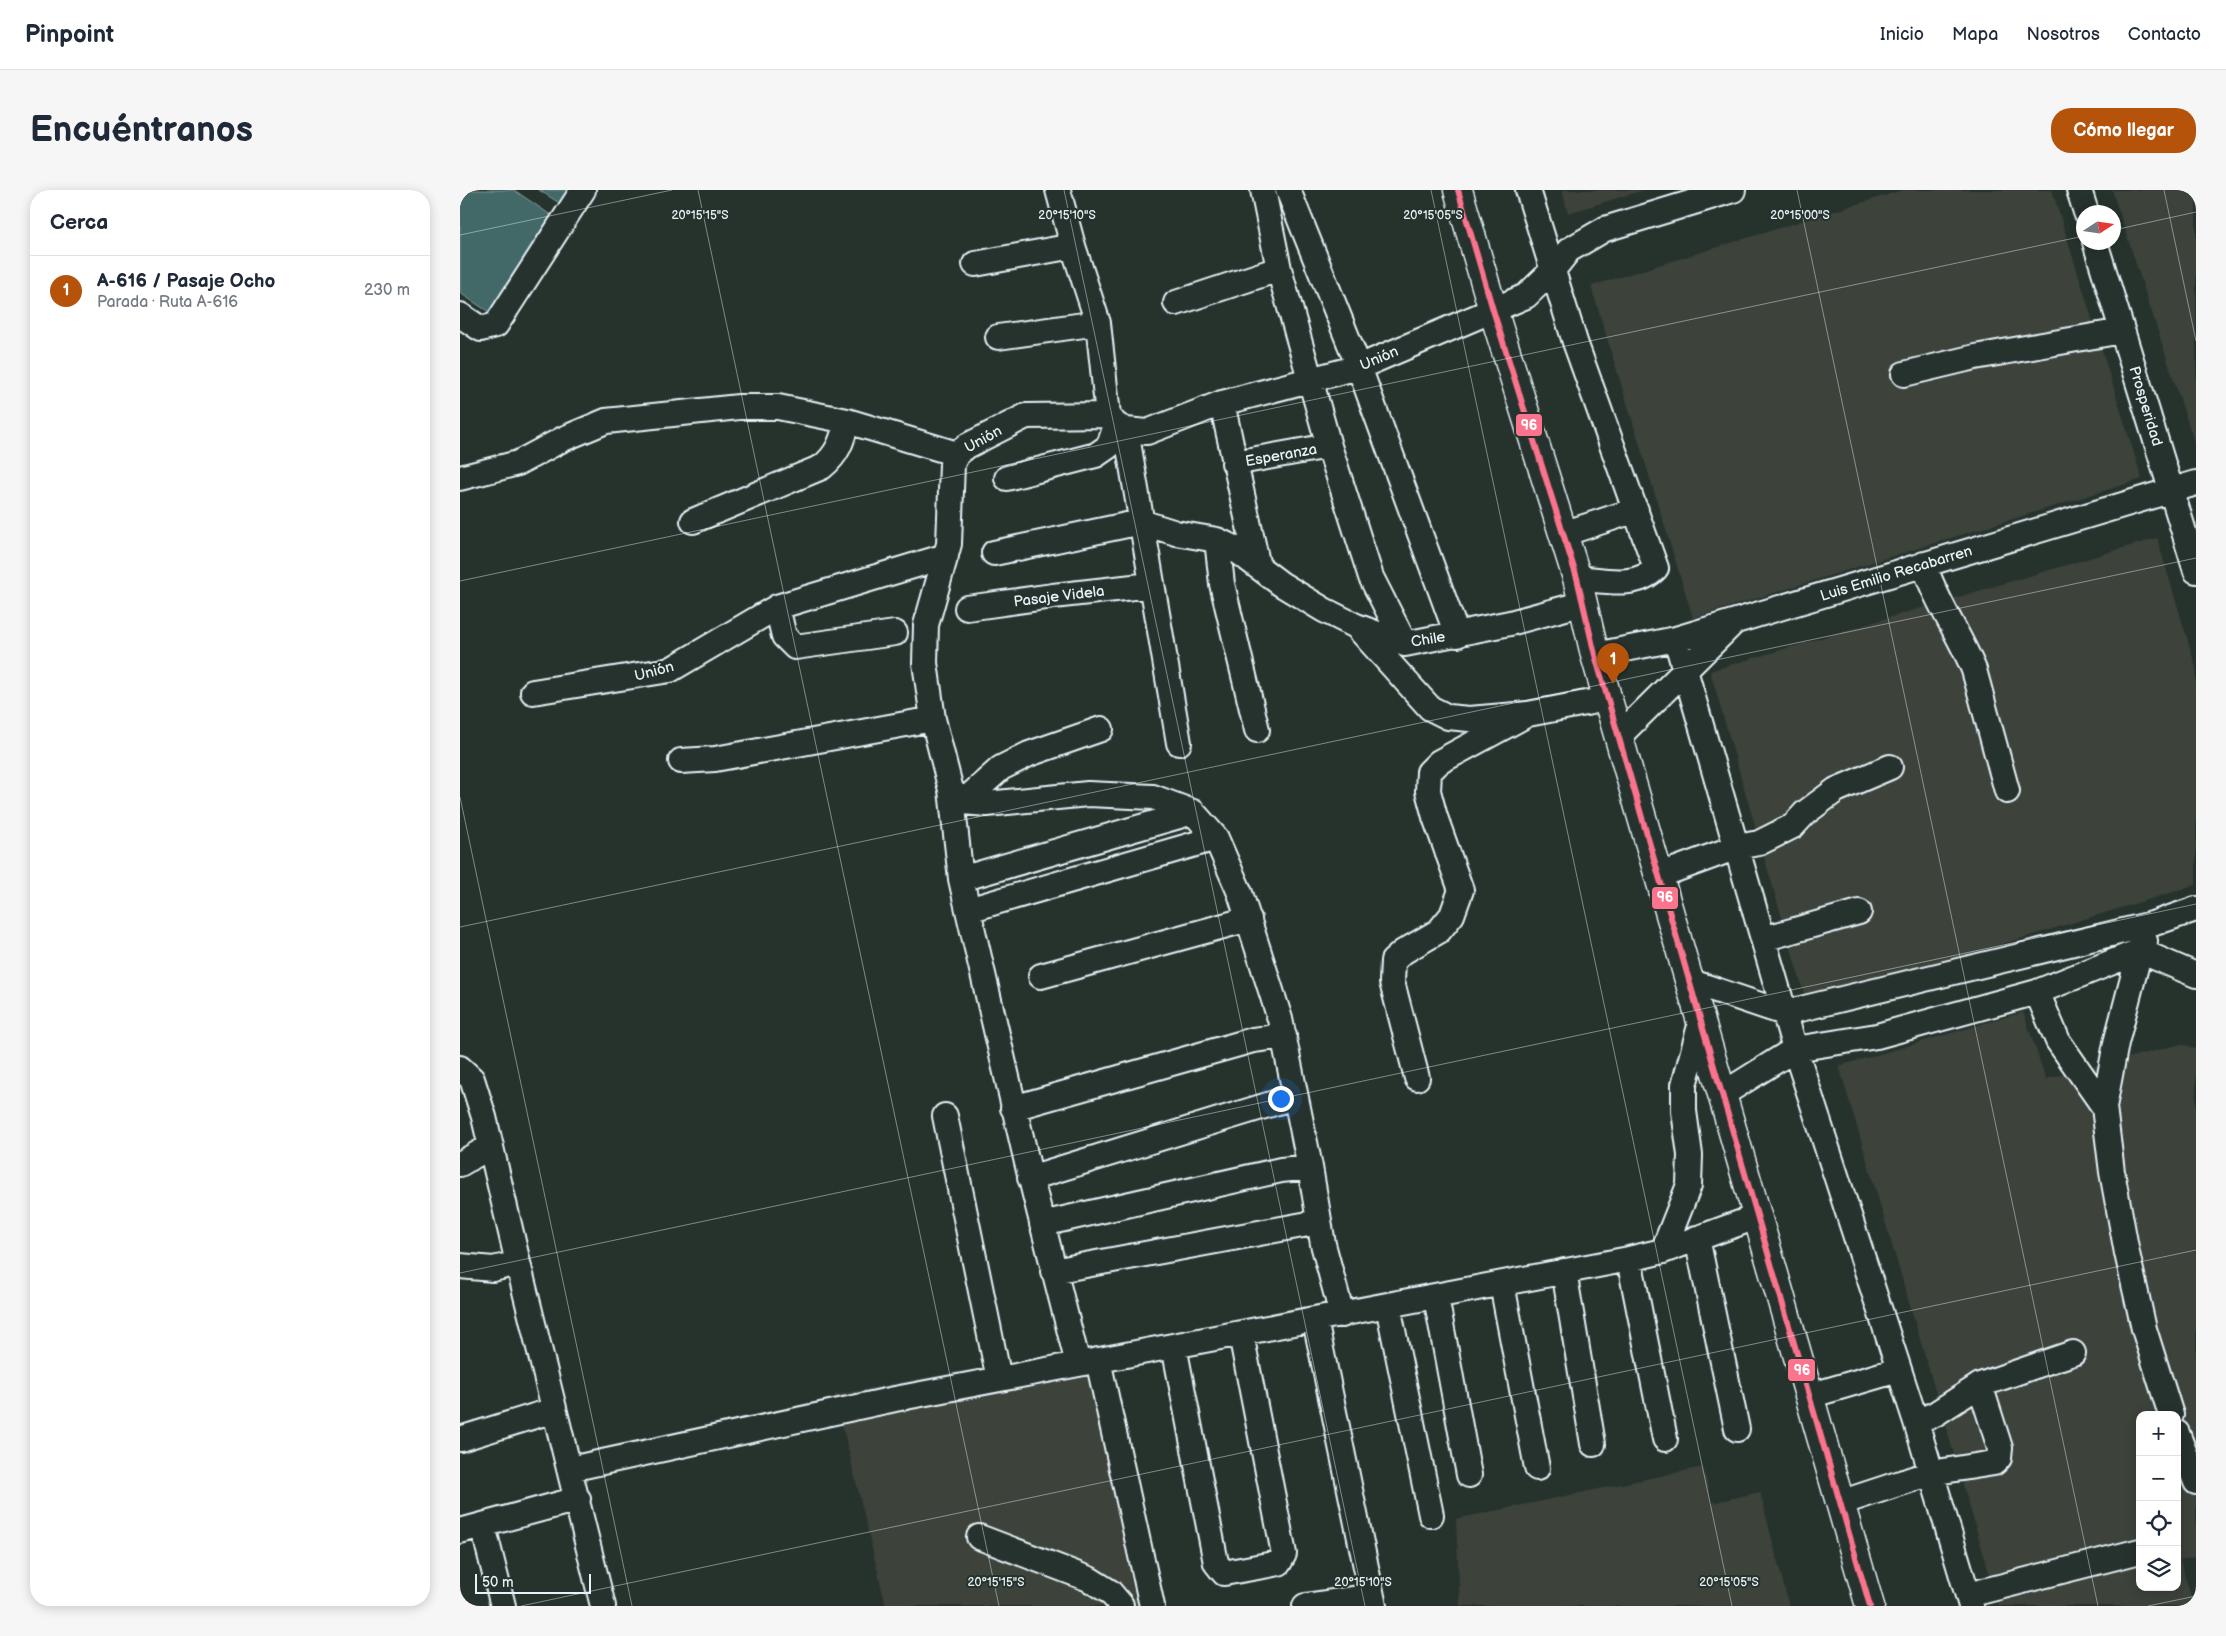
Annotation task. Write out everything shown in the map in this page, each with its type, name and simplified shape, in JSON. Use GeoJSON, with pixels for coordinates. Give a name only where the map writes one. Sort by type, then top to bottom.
{"type":"FeatureCollection","features":[{"type":"Feature","properties":{"kind":"main road"},"geometry":{"type":"LineString","coordinates":[[1458,190],[1493,310],[1581,591],[1607,699],[1870,1606]]}},
{"type":"Feature","properties":{"kind":"street"},"geometry":{"type":"LineString","coordinates":[[460,315],[481,329],[496,325],[583,190]]}},
{"type":"Feature","properties":{"kind":"street"},"geometry":{"type":"LineString","coordinates":[[1058,190],[1073,246],[1098,323],[1117,423],[1141,522],[1179,743]]}},
{"type":"Feature","properties":{"kind":"street"},"geometry":{"type":"LineString","coordinates":[[1263,190],[1279,269],[1329,446],[1371,577],[1405,644]]}},
{"type":"Feature","properties":{"kind":"street"},"geometry":{"type":"LineString","coordinates":[[1288,190],[1359,367],[1457,635]]}},
{"type":"Feature","properties":{"kind":"street"},"geometry":{"type":"LineString","coordinates":[[1528,190],[1575,342],[1636,510],[1563,534]]}},
{"type":"Feature","properties":{"kind":"street","name":"Unión"},"geometry":{"type":"LineString","coordinates":[[533,692],[670,670],[777,607],[946,556],[949,544],[952,464],[957,454],[967,446],[1026,416],[1117,423],[1147,432],[1222,403],[1359,367],[1526,296],[1553,270],[1570,250],[1604,229],[1733,190]]}},
{"type":"Feature","properties":{"kind":"street"},"geometry":{"type":"LineString","coordinates":[[2079,190],[2084,205]]}},
{"type":"Feature","properties":{"kind":"street"},"geometry":{"type":"LineString","coordinates":[[975,264],[1073,246]]}},
{"type":"Feature","properties":{"kind":"street","name":"Prosperidad"},"geometry":{"type":"LineString","coordinates":[[2097,250],[2196,571]]}},
{"type":"Feature","properties":{"kind":"street"},"geometry":{"type":"LineString","coordinates":[[1176,303],[1279,269]]}},
{"type":"Feature","properties":{"kind":"street"},"geometry":{"type":"LineString","coordinates":[[998,337],[1098,323]]}},
{"type":"Feature","properties":{"kind":"street"},"geometry":{"type":"LineString","coordinates":[[1904,374],[1975,357],[2122,331]]}},
{"type":"Feature","properties":{"kind":"street"},"geometry":{"type":"LineString","coordinates":[[1222,403],[1258,567]]}},
{"type":"Feature","properties":{"kind":"street"},"geometry":{"type":"LineString","coordinates":[[460,478],[518,463],[563,439],[606,421],[762,406],[847,421],[957,454]]}},
{"type":"Feature","properties":{"kind":"street"},"geometry":{"type":"LineString","coordinates":[[693,521],[822,467],[833,458],[842,444],[847,421]]}},
{"type":"Feature","properties":{"kind":"street"},"geometry":{"type":"LineString","coordinates":[[1007,478],[1096,455],[1108,446],[1117,423]]}},
{"type":"Feature","properties":{"kind":"street","name":"Esperanza"},"geometry":{"type":"LineString","coordinates":[[1234,463],[1329,446]]}},
{"type":"Feature","properties":{"kind":"street","name":"Luis Emilio Recabarren"},"geometry":{"type":"LineString","coordinates":[[1595,655],[1676,639],[2196,483]]}},
{"type":"Feature","properties":{"kind":"street","name":"Chile"},"geometry":{"type":"LineString","coordinates":[[1224,543],[1281,584],[1324,610],[1356,626],[1405,644],[1510,623],[1581,591],[1635,582],[1648,577],[1656,568],[1636,510]]}},
{"type":"Feature","properties":{"kind":"street"},"geometry":{"type":"LineString","coordinates":[[994,553],[1141,522],[1176,533],[1224,543],[1222,584],[1257,730]]}},
{"type":"Feature","properties":{"kind":"street"},"geometry":{"type":"LineString","coordinates":[[946,556],[926,625],[925,663],[933,719],[957,796],[961,879],[1013,1108],[1053,1271],[1088,1362],[1151,1600],[1128,1600],[1120,1605],[1110,1592],[1089,1579],[979,1537]]}},
{"type":"Feature","properties":{"kind":"street"},"geometry":{"type":"LineString","coordinates":[[1924,564],[1931,586],[1968,654],[1974,670],[2007,791]]}},
{"type":"Feature","properties":{"kind":"street","name":"Pasaje Videla"},"geometry":{"type":"LineString","coordinates":[[967,608],[1053,596],[1151,586]]}},
{"type":"Feature","properties":{"kind":"street"},"geometry":{"type":"LineString","coordinates":[[777,607],[784,636],[795,647],[895,633]]}},
{"type":"Feature","properties":{"kind":"street"},"geometry":{"type":"LineString","coordinates":[[1618,737],[1735,622]]}},
{"type":"Feature","properties":{"kind":"street"},"geometry":{"type":"LineString","coordinates":[[1356,626],[1430,708],[1448,717],[1528,714],[1607,699]]}},
{"type":"Feature","properties":{"kind":"street"},"geometry":{"type":"LineString","coordinates":[[1676,639],[1784,1014],[1916,1422],[1970,1601],[2136,1552]]}},
{"type":"Feature","properties":{"kind":"street"},"geometry":{"type":"LineString","coordinates":[[1417,1078],[1392,982],[1393,961],[1403,952],[1439,931],[1452,915],[1461,890],[1428,791],[1429,772],[1439,762],[1528,714]]}},
{"type":"Feature","properties":{"kind":"street"},"geometry":{"type":"LineString","coordinates":[[681,761],[715,759],[933,719]]}},
{"type":"Feature","properties":{"kind":"street"},"geometry":{"type":"LineString","coordinates":[[957,796],[1001,768],[1029,754],[1101,729]]}},
{"type":"Feature","properties":{"kind":"street"},"geometry":{"type":"LineString","coordinates":[[1658,876],[1737,847],[1759,844],[1793,826],[1805,813],[1836,790],[1890,767]]}},
{"type":"Feature","properties":{"kind":"street"},"geometry":{"type":"LineString","coordinates":[[957,796],[987,804],[1088,794],[1153,797],[1193,812],[1216,838],[1249,919],[1284,1036],[1319,1222],[1342,1315]]}},
{"type":"Feature","properties":{"kind":"street"},"geometry":{"type":"LineString","coordinates":[[961,879],[1193,812]]}},
{"type":"Feature","properties":{"kind":"street"},"geometry":{"type":"LineString","coordinates":[[968,910],[1216,838]]}},
{"type":"Feature","properties":{"kind":"street"},"geometry":{"type":"LineString","coordinates":[[1688,980],[1784,1014],[2152,924],[2196,908]]}},
{"type":"Feature","properties":{"kind":"street"},"geometry":{"type":"LineString","coordinates":[[1763,939],[1859,912]]}},
{"type":"Feature","properties":{"kind":"street"},"geometry":{"type":"LineString","coordinates":[[1041,976],[1249,919]]}},
{"type":"Feature","properties":{"kind":"street"},"geometry":{"type":"LineString","coordinates":[[2152,924],[2140,951],[2116,1043],[2104,1107],[2112,1172],[2144,1329],[2170,1411]]}},
{"type":"Feature","properties":{"kind":"street"},"geometry":{"type":"LineString","coordinates":[[1723,1094],[1795,1049],[1877,1036],[2037,992],[2140,951],[2196,975]]}},
{"type":"Feature","properties":{"kind":"street"},"geometry":{"type":"LineString","coordinates":[[2037,992],[2058,1041],[2104,1107]]}},
{"type":"Feature","properties":{"kind":"street"},"geometry":{"type":"LineString","coordinates":[[1662,1251],[1689,1185],[1690,1156],[1684,1111],[1684,1085],[1701,1022]]}},
{"type":"Feature","properties":{"kind":"street"},"geometry":{"type":"LineString","coordinates":[[1013,1108],[1253,1040],[1284,1036]]}},
{"type":"Feature","properties":{"kind":"street"},"geometry":{"type":"LineString","coordinates":[[460,1068],[472,1079],[491,1146],[518,1264],[604,1606]]}},
{"type":"Feature","properties":{"kind":"street"},"geometry":{"type":"LineString","coordinates":[[1030,1178],[1294,1097]]}},
{"type":"Feature","properties":{"kind":"street"},"geometry":{"type":"LineString","coordinates":[[945,1116],[999,1379]]}},
{"type":"Feature","properties":{"kind":"street"},"geometry":{"type":"LineString","coordinates":[[460,1164],[491,1146]]}},
{"type":"Feature","properties":{"kind":"street"},"geometry":{"type":"LineString","coordinates":[[1042,1224],[1281,1170],[1310,1167]]}},
{"type":"Feature","properties":{"kind":"street"},"geometry":{"type":"LineString","coordinates":[[570,1469],[895,1399],[1629,1259],[1662,1251],[1756,1218]]}},
{"type":"Feature","properties":{"kind":"street"},"geometry":{"type":"LineString","coordinates":[[1053,1271],[1319,1222]]}},
{"type":"Feature","properties":{"kind":"street"},"geometry":{"type":"LineString","coordinates":[[1697,1238],[1737,1429]]}},
{"type":"Feature","properties":{"kind":"street"},"geometry":{"type":"LineString","coordinates":[[1629,1259],[1665,1439]]}},
{"type":"Feature","properties":{"kind":"street"},"geometry":{"type":"LineString","coordinates":[[460,1266],[493,1269],[518,1264]]}},
{"type":"Feature","properties":{"kind":"street"},"geometry":{"type":"LineString","coordinates":[[1564,1272],[1593,1444]]}},
{"type":"Feature","properties":{"kind":"street"},"geometry":{"type":"LineString","coordinates":[[1502,1284],[1537,1468]]}},
{"type":"Feature","properties":{"kind":"street"},"geometry":{"type":"LineString","coordinates":[[1436,1296],[1469,1475]]}},
{"type":"Feature","properties":{"kind":"street"},"geometry":{"type":"LineString","coordinates":[[1388,1306],[1431,1516]]}},
{"type":"Feature","properties":{"kind":"street"},"geometry":{"type":"LineString","coordinates":[[1305,1606],[1373,1601],[1315,1320]]}},
{"type":"Feature","properties":{"kind":"street"},"geometry":{"type":"LineString","coordinates":[[1174,1346],[1216,1563],[1224,1573],[1243,1570],[1279,1563],[1284,1554],[1241,1334]]}},
{"type":"Feature","properties":{"kind":"street"},"geometry":{"type":"LineString","coordinates":[[1916,1422],[1935,1414],[1980,1385],[2073,1353]]}},
{"type":"Feature","properties":{"kind":"street"},"geometry":{"type":"LineString","coordinates":[[1809,1396],[1898,1370]]}},
{"type":"Feature","properties":{"kind":"street"},"geometry":{"type":"LineString","coordinates":[[1840,1503],[1931,1473],[1994,1464],[1999,1458],[2000,1448],[1980,1385]]}},
{"type":"Feature","properties":{"kind":"street"},"geometry":{"type":"LineString","coordinates":[[460,1439],[554,1410]]}},
{"type":"Feature","properties":{"kind":"street"},"geometry":{"type":"LineString","coordinates":[[2181,1443],[2196,1482]]}},
{"type":"Feature","properties":{"kind":"street"},"geometry":{"type":"LineString","coordinates":[[460,1531],[578,1499]]}},
{"type":"Feature","properties":{"kind":"street"},"geometry":{"type":"LineString","coordinates":[[483,1526],[503,1606]]}},
{"type":"Feature","properties":{"kind":"shaded area"},"geometry":{"type":"Polygon","coordinates":[[[1562,190],[1644,190],[1568,213],[1562,190]]]}},
{"type":"Feature","properties":{"kind":"shaded area"},"geometry":{"type":"Polygon","coordinates":[[[1903,190],[2052,190],[2142,479],[1693,618],[1591,286],[1903,190]]]}},
{"type":"Feature","properties":{"kind":"shaded area"},"geometry":{"type":"Polygon","coordinates":[[[2112,190],[2196,190],[2196,448],[2121,218],[2121,205],[2117,205],[2112,190]]]}},
{"type":"Feature","properties":{"kind":"shaded area"},"geometry":{"type":"Polygon","coordinates":[[[2157,538],[2196,668],[2196,885],[1807,1004],[1710,671],[2157,538]]]}},
{"type":"Feature","properties":{"kind":"shaded area"},"geometry":{"type":"Polygon","coordinates":[[[2023,1012],[2046,1079],[2181,1044],[2196,1048],[2196,1557],[2181,1560],[2181,1411],[2136,1411],[2136,1591],[2181,1591],[2181,1563],[2194,1606],[1999,1606],[1839,1066],[2023,1012]]]}},
{"type":"Feature","properties":{"kind":"shaded area"},"geometry":{"type":"Polygon","coordinates":[[[1097,1353],[1149,1606],[886,1606],[835,1395],[962,1371],[1097,1353]]]}},
{"type":"Feature","properties":{"kind":"shaded area"},"geometry":{"type":"Polygon","coordinates":[[[1703,1467],[1712,1503],[1760,1492],[1789,1606],[1460,1606],[1456,1519],[1703,1467]]]}},
{"type":"Feature","properties":{"kind":"water"},"geometry":{"type":"Polygon","coordinates":[[[460,190],[514,190],[552,216],[492,314],[460,293],[460,190]]]}},
{"type":"Feature","properties":{"kind":"water"},"geometry":{"type":"Polygon","coordinates":[[[539,190],[570,190],[561,204],[539,190]]]}},
{"type":"Feature","properties":{"kind":"transit line","name":"96"},"geometry":{"type":"LineString","coordinates":[[1458,190],[1493,310],[1577,578],[1595,655],[1870,1606]]}},
{"type":"Feature","properties":{"kind":"place","name":"A-616 / Pasaje Ocho"},"geometry":{"type":"Point","coordinates":[1613,684]}}]}
